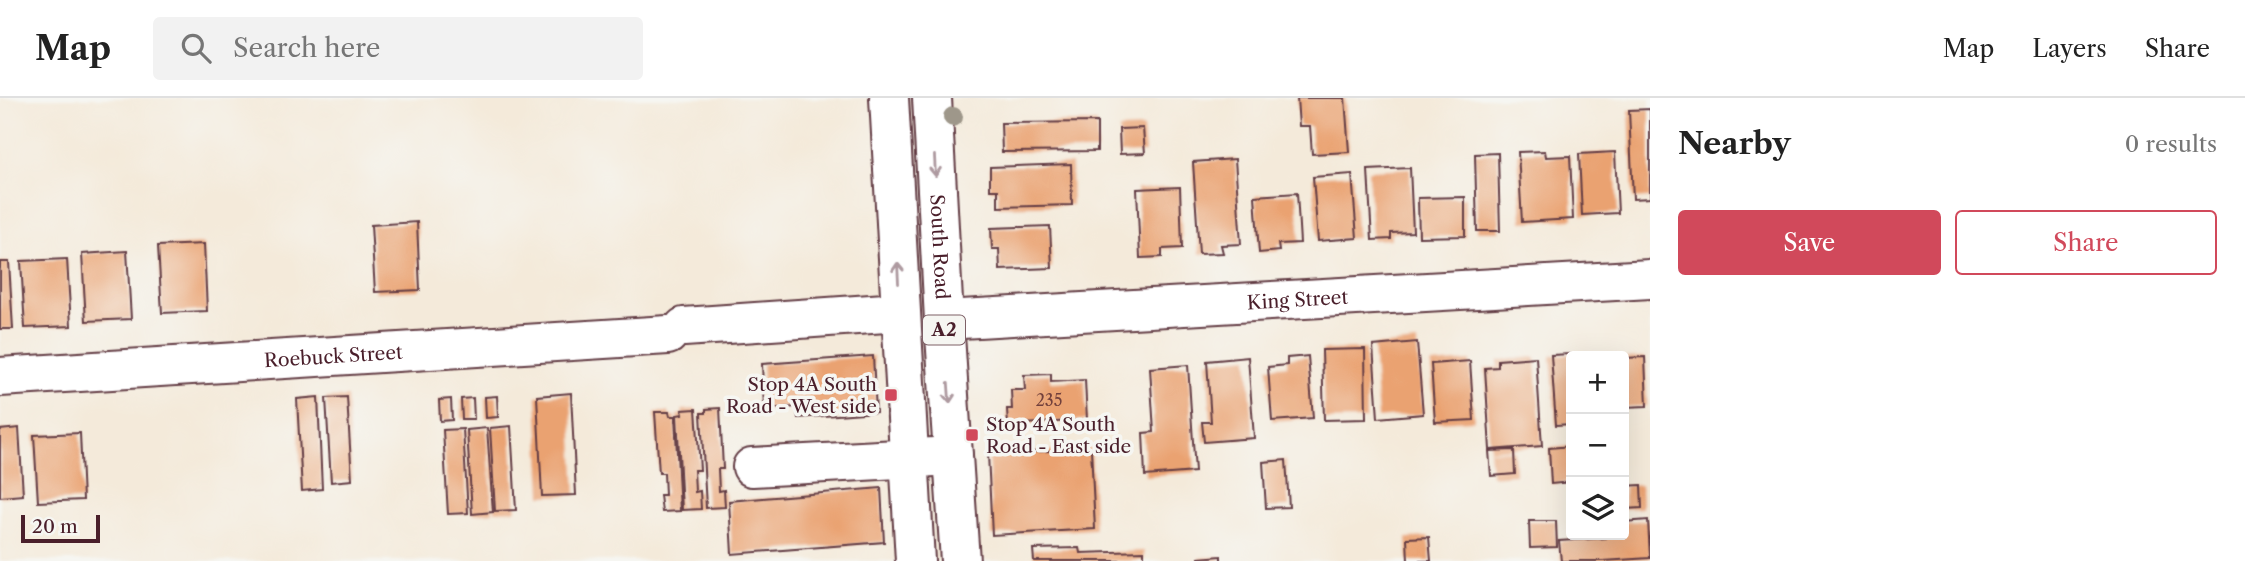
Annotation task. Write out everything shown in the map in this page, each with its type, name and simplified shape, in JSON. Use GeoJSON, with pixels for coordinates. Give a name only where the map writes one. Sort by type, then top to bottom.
{"type":"FeatureCollection","features":[{"type":"Feature","properties":{"kind":"main road","name":"A2"},"geometry":{"type":"LineString","coordinates":[[889,98],[915,561]]}},
{"type":"Feature","properties":{"kind":"main road","name":"South Road"},"geometry":{"type":"LineString","coordinates":[[932,98],[960,561]]}},
{"type":"Feature","properties":{"kind":"main road","name":"King Street"},"geometry":{"type":"LineString","coordinates":[[944,320],[1650,279]]}},
{"type":"Feature","properties":{"kind":"main road","name":"Roebuck Street"},"geometry":{"type":"LineString","coordinates":[[0,377],[676,331],[900,312]]}},
{"type":"Feature","properties":{"kind":"main road"},"geometry":{"type":"LineString","coordinates":[[752,467],[953,457]]}},
{"type":"Feature","properties":{"kind":"building"},"geometry":{"type":"Polygon","coordinates":[[[1297,98],[1345,98],[1349,152],[1312,154],[1310,126],[1299,126],[1297,98]]]}},
{"type":"Feature","properties":{"kind":"building"},"geometry":{"type":"Polygon","coordinates":[[[1650,109],[1650,198],[1633,199],[1629,110],[1650,109]]]}},
{"type":"Feature","properties":{"kind":"building"},"geometry":{"type":"Polygon","coordinates":[[[1097,122],[1097,151],[1002,152],[1001,123],[1097,122]]]}},
{"type":"Feature","properties":{"kind":"building"},"geometry":{"type":"Polygon","coordinates":[[[1143,128],[1145,153],[1120,154],[1119,129],[1143,128]]]}},
{"type":"Feature","properties":{"kind":"building"},"geometry":{"type":"Polygon","coordinates":[[[1545,151],[1546,157],[1570,156],[1573,219],[1522,222],[1518,152],[1545,151]]]}},
{"type":"Feature","properties":{"kind":"building"},"geometry":{"type":"Polygon","coordinates":[[[1615,152],[1618,213],[1582,215],[1579,154],[1615,152]]]}},
{"type":"Feature","properties":{"kind":"building"},"geometry":{"type":"Polygon","coordinates":[[[1498,153],[1500,231],[1477,231],[1475,154],[1498,153]]]}},
{"type":"Feature","properties":{"kind":"building"},"geometry":{"type":"Polygon","coordinates":[[[1235,159],[1241,244],[1221,245],[1223,253],[1199,254],[1193,162],[1235,159]]]}},
{"type":"Feature","properties":{"kind":"building"},"geometry":{"type":"Polygon","coordinates":[[[1071,164],[1072,205],[998,207],[998,190],[990,190],[990,167],[1071,164]]]}},
{"type":"Feature","properties":{"kind":"building"},"geometry":{"type":"Polygon","coordinates":[[[1410,168],[1413,232],[1391,233],[1391,239],[1372,240],[1368,170],[1410,168]]]}},
{"type":"Feature","properties":{"kind":"building"},"geometry":{"type":"Polygon","coordinates":[[[1352,174],[1357,238],[1318,241],[1313,177],[1352,174]]]}},
{"type":"Feature","properties":{"kind":"building"},"geometry":{"type":"Polygon","coordinates":[[[1180,187],[1182,248],[1162,249],[1162,257],[1140,258],[1137,189],[1180,187]]]}},
{"type":"Feature","properties":{"kind":"building"},"geometry":{"type":"Polygon","coordinates":[[[1297,193],[1300,243],[1278,244],[1279,251],[1259,253],[1255,196],[1297,193]]]}},
{"type":"Feature","properties":{"kind":"building"},"geometry":{"type":"Polygon","coordinates":[[[1465,197],[1465,236],[1419,237],[1418,198],[1465,197]]]}},
{"type":"Feature","properties":{"kind":"building"},"geometry":{"type":"Polygon","coordinates":[[[417,222],[420,290],[375,292],[371,225],[417,222]]]}},
{"type":"Feature","properties":{"kind":"building"},"geometry":{"type":"Polygon","coordinates":[[[1050,226],[1052,268],[1000,270],[999,249],[992,249],[991,228],[1050,226]]]}},
{"type":"Feature","properties":{"kind":"building"},"geometry":{"type":"Polygon","coordinates":[[[204,244],[207,311],[162,313],[158,246],[204,244]]]}},
{"type":"Feature","properties":{"kind":"building"},"geometry":{"type":"Polygon","coordinates":[[[127,251],[131,319],[86,321],[82,254],[127,251]]]}},
{"type":"Feature","properties":{"kind":"building"},"geometry":{"type":"Polygon","coordinates":[[[67,259],[71,326],[25,328],[21,261],[67,259]]]}},
{"type":"Feature","properties":{"kind":"building"},"geometry":{"type":"Polygon","coordinates":[[[0,262],[9,262],[13,329],[0,329],[0,262]]]}},
{"type":"Feature","properties":{"kind":"building"},"geometry":{"type":"Polygon","coordinates":[[[1417,342],[1423,414],[1378,418],[1373,346],[1417,342]]]}},
{"type":"Feature","properties":{"kind":"building"},"geometry":{"type":"Polygon","coordinates":[[[1365,349],[1366,419],[1324,420],[1322,350],[1365,349]]]}},
{"type":"Feature","properties":{"kind":"building"},"geometry":{"type":"Polygon","coordinates":[[[1566,354],[1566,424],[1556,425],[1551,355],[1566,354]]]}},
{"type":"Feature","properties":{"kind":"building"},"geometry":{"type":"Polygon","coordinates":[[[873,356],[876,412],[798,418],[797,407],[764,409],[762,364],[873,356]]]}},
{"type":"Feature","properties":{"kind":"building"},"geometry":{"type":"Polygon","coordinates":[[[1308,356],[1313,418],[1272,421],[1268,367],[1287,365],[1287,358],[1308,356]]]}},
{"type":"Feature","properties":{"kind":"building"},"geometry":{"type":"Polygon","coordinates":[[[1248,357],[1254,438],[1204,442],[1202,422],[1211,422],[1207,361],[1248,357]]]}},
{"type":"Feature","properties":{"kind":"building"},"geometry":{"type":"Polygon","coordinates":[[[1536,357],[1542,446],[1490,450],[1485,368],[1498,367],[1498,360],[1536,357]]]}},
{"type":"Feature","properties":{"kind":"building"},"geometry":{"type":"Polygon","coordinates":[[[1645,357],[1647,406],[1629,407],[1629,358],[1645,357]]]}},
{"type":"Feature","properties":{"kind":"building"},"geometry":{"type":"Polygon","coordinates":[[[1470,361],[1474,420],[1435,422],[1431,364],[1470,361]]]}},
{"type":"Feature","properties":{"kind":"building"},"geometry":{"type":"Polygon","coordinates":[[[1188,365],[1195,472],[1145,476],[1143,433],[1154,432],[1150,368],[1188,365]]]}},
{"type":"Feature","properties":{"kind":"building"},"geometry":{"type":"Polygon","coordinates":[[[1051,374],[1051,382],[1085,380],[1087,420],[1008,425],[1007,409],[1012,409],[1011,390],[1025,390],[1024,375],[1051,374]]]}},
{"type":"Feature","properties":{"kind":"building"},"geometry":{"type":"Polygon","coordinates":[[[571,393],[576,495],[542,496],[537,396],[571,393]]]}},
{"type":"Feature","properties":{"kind":"building"},"geometry":{"type":"Polygon","coordinates":[[[497,396],[498,417],[486,418],[485,397],[497,396]]]}},
{"type":"Feature","properties":{"kind":"building"},"geometry":{"type":"Polygon","coordinates":[[[318,397],[322,489],[302,491],[297,399],[318,397]]]}},
{"type":"Feature","properties":{"kind":"building"},"geometry":{"type":"Polygon","coordinates":[[[347,397],[352,480],[331,482],[326,398],[347,397]]]}},
{"type":"Feature","properties":{"kind":"building"},"geometry":{"type":"Polygon","coordinates":[[[473,398],[474,419],[462,419],[461,399],[473,398]]]}},
{"type":"Feature","properties":{"kind":"building"},"geometry":{"type":"Polygon","coordinates":[[[451,399],[452,420],[440,421],[439,400],[451,399]]]}},
{"type":"Feature","properties":{"kind":"building"},"geometry":{"type":"Polygon","coordinates":[[[720,408],[723,469],[718,469],[719,491],[724,490],[725,507],[706,508],[701,413],[706,413],[706,409],[720,408]]]}},
{"type":"Feature","properties":{"kind":"building"},"geometry":{"type":"Polygon","coordinates":[[[696,409],[700,470],[694,470],[695,492],[700,491],[701,509],[682,510],[677,415],[683,414],[682,410],[696,409]]]}},
{"type":"Feature","properties":{"kind":"building"},"geometry":{"type":"Polygon","coordinates":[[[655,412],[669,412],[670,416],[675,416],[680,511],[662,512],[660,495],[665,495],[664,473],[659,473],[655,412]]]}},
{"type":"Feature","properties":{"kind":"building"},"geometry":{"type":"Polygon","coordinates":[[[511,426],[516,510],[495,511],[490,428],[511,426]]]}},
{"type":"Feature","properties":{"kind":"building"},"geometry":{"type":"Polygon","coordinates":[[[19,428],[23,495],[0,497],[0,430],[19,428]]]}},
{"type":"Feature","properties":{"kind":"building"},"geometry":{"type":"Polygon","coordinates":[[[487,428],[493,512],[472,514],[467,430],[487,428]]]}},
{"type":"Feature","properties":{"kind":"building"},"geometry":{"type":"Polygon","coordinates":[[[463,429],[468,513],[448,514],[443,430],[463,429]]]}},
{"type":"Feature","properties":{"kind":"building"},"geometry":{"type":"Polygon","coordinates":[[[80,433],[83,500],[38,502],[34,435],[80,433]]]}},
{"type":"Feature","properties":{"kind":"building"},"geometry":{"type":"Polygon","coordinates":[[[1566,446],[1566,482],[1551,484],[1549,448],[1566,446]]]}},
{"type":"Feature","properties":{"kind":"building"},"geometry":{"type":"Polygon","coordinates":[[[1091,449],[1095,529],[992,535],[988,454],[1091,449]]]}},
{"type":"Feature","properties":{"kind":"building"},"geometry":{"type":"Polygon","coordinates":[[[1514,450],[1515,474],[1491,476],[1489,451],[1514,450]]]}},
{"type":"Feature","properties":{"kind":"building"},"geometry":{"type":"Polygon","coordinates":[[[1286,460],[1289,507],[1266,508],[1263,462],[1286,460]]]}},
{"type":"Feature","properties":{"kind":"building"},"geometry":{"type":"Polygon","coordinates":[[[1641,485],[1642,508],[1629,509],[1629,486],[1641,485]]]}},
{"type":"Feature","properties":{"kind":"building"},"geometry":{"type":"Polygon","coordinates":[[[881,488],[884,542],[732,554],[729,501],[881,488]]]}},
{"type":"Feature","properties":{"kind":"building"},"geometry":{"type":"Polygon","coordinates":[[[1648,520],[1650,558],[1561,561],[1559,541],[1629,540],[1629,522],[1648,520]]]}},
{"type":"Feature","properties":{"kind":"building"},"geometry":{"type":"Polygon","coordinates":[[[1529,521],[1556,521],[1557,547],[1530,548],[1529,521]]]}},
{"type":"Feature","properties":{"kind":"building"},"geometry":{"type":"Polygon","coordinates":[[[1429,537],[1431,561],[1408,561],[1407,538],[1429,537]]]}},
{"type":"Feature","properties":{"kind":"building"},"geometry":{"type":"Polygon","coordinates":[[[1079,548],[1080,553],[1144,551],[1144,561],[1034,561],[1033,549],[1079,548]]]}},
{"type":"Feature","properties":{"kind":"building"},"geometry":{"type":"Polygon","coordinates":[[[1221,556],[1221,561],[1199,561],[1199,558],[1221,556]]]}},
{"type":"Feature","properties":{"kind":"place","name":"Stop 4A South Road - West side"},"geometry":{"type":"Point","coordinates":[891,395]}},
{"type":"Feature","properties":{"kind":"place","name":"Stop 4A South Road - East side"},"geometry":{"type":"Point","coordinates":[972,435]}}]}
